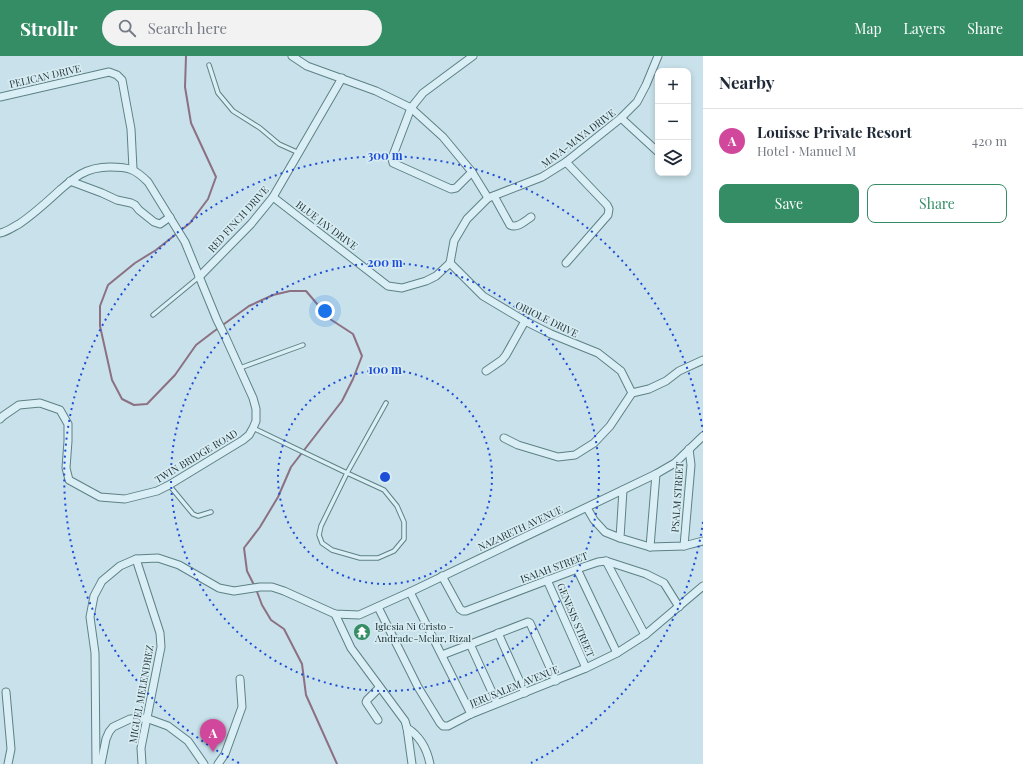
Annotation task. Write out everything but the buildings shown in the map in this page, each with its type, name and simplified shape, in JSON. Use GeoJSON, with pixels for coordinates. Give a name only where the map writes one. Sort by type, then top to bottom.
{"type":"FeatureCollection","features":[{"type":"Feature","properties":{"kind":"street"},"geometry":{"type":"LineString","coordinates":[[292,56],[307,66],[376,90],[411,108],[443,138],[472,172],[510,225],[516,226],[531,217]]}},
{"type":"Feature","properties":{"kind":"street"},"geometry":{"type":"LineString","coordinates":[[472,172],[456,188],[452,189],[393,163],[392,158],[411,108],[423,93],[473,56]]}},
{"type":"Feature","properties":{"kind":"street","name":"MAYA-MAYA DRIVE"},"geometry":{"type":"LineString","coordinates":[[491,197],[542,178],[566,162],[621,118],[637,102],[658,56]]}},
{"type":"Feature","properties":{"kind":"street","name":"PELICAN DRIVE"},"geometry":{"type":"LineString","coordinates":[[0,97],[109,72],[117,75],[122,80],[131,129],[133,170]]}},
{"type":"Feature","properties":{"kind":"street","name":"RED FINCH DRIVE"},"geometry":{"type":"LineString","coordinates":[[199,277],[250,224],[273,197],[300,153],[342,78]]}},
{"type":"Feature","properties":{"kind":"street"},"geometry":{"type":"LineString","coordinates":[[621,118],[655,149]]}},
{"type":"Feature","properties":{"kind":"street"},"geometry":{"type":"LineString","coordinates":[[566,162],[608,205],[609,209],[608,215],[566,263]]}},
{"type":"Feature","properties":{"kind":"street"},"geometry":{"type":"LineString","coordinates":[[0,233],[5,232],[27,219],[80,174],[94,169],[120,167],[133,170],[141,175],[148,182],[185,242],[217,320],[253,398],[256,409],[256,421],[253,428]]}},
{"type":"Feature","properties":{"kind":"street"},"geometry":{"type":"LineString","coordinates":[[70,181],[102,193],[110,198],[131,203],[154,222],[160,224],[171,219]]}},
{"type":"Feature","properties":{"kind":"street","name":"BLUE JAY DRIVE"},"geometry":{"type":"LineString","coordinates":[[273,197],[388,286],[402,288],[426,281],[436,276],[450,263]]}},
{"type":"Feature","properties":{"kind":"street"},"geometry":{"type":"LineString","coordinates":[[450,263],[454,241],[467,219],[491,197]]}},
{"type":"Feature","properties":{"kind":"street","name":"ORIOLE DRIVE"},"geometry":{"type":"LineString","coordinates":[[450,263],[483,296],[525,321],[551,334],[598,353],[621,371],[632,393]]}},
{"type":"Feature","properties":{"kind":"street"},"geometry":{"type":"LineString","coordinates":[[486,371],[502,360],[506,355],[525,321]]}},
{"type":"Feature","properties":{"kind":"street"},"geometry":{"type":"LineString","coordinates":[[504,438],[518,445],[558,457],[575,455],[594,443],[610,426],[632,393],[649,389],[666,381],[679,371],[703,360]]}},
{"type":"Feature","properties":{"kind":"street","name":"TWIN BRIDGE ROAD"},"geometry":{"type":"LineString","coordinates":[[0,419],[19,405],[40,402],[60,410],[68,424],[66,468],[69,480],[100,497],[126,499],[157,491],[169,485],[243,440],[249,435],[253,428]]}},
{"type":"Feature","properties":{"kind":"street","name":"NAZARETH AVENUE"},"geometry":{"type":"LineString","coordinates":[[335,614],[359,615],[587,508],[675,463],[703,436]]}},
{"type":"Feature","properties":{"kind":"street","name":"PSALM STREET"},"geometry":{"type":"LineString","coordinates":[[684,546],[691,465],[689,449]]}},
{"type":"Feature","properties":{"kind":"street"},"geometry":{"type":"LineString","coordinates":[[650,546],[656,474]]}},
{"type":"Feature","properties":{"kind":"street"},"geometry":{"type":"LineString","coordinates":[[620,538],[623,490]]}},
{"type":"Feature","properties":{"kind":"street"},"geometry":{"type":"LineString","coordinates":[[587,508],[594,520],[605,532],[620,538],[650,546],[684,546],[703,541]]}},
{"type":"Feature","properties":{"kind":"street"},"geometry":{"type":"LineString","coordinates":[[96,764],[95,653],[90,617],[94,596],[102,581],[120,566],[136,559],[158,558],[179,565],[219,588],[234,591],[260,587],[272,587],[335,614],[351,648],[379,688],[405,721],[412,764]]}},
{"type":"Feature","properties":{"kind":"street","name":"MIGUEL MELENDREZ"},"geometry":{"type":"LineString","coordinates":[[136,559],[160,632],[161,647],[141,748],[142,764]]}},
{"type":"Feature","properties":{"kind":"street"},"geometry":{"type":"LineString","coordinates":[[606,561],[646,574],[664,583],[679,607]]}},
{"type":"Feature","properties":{"kind":"street"},"geometry":{"type":"LineString","coordinates":[[606,561],[645,635]]}},
{"type":"Feature","properties":{"kind":"street","name":"ISAIAH STREET"},"geometry":{"type":"LineString","coordinates":[[442,576],[460,609],[462,611],[466,611],[577,569],[606,561]]}},
{"type":"Feature","properties":{"kind":"street"},"geometry":{"type":"LineString","coordinates":[[577,569],[617,653]]}},
{"type":"Feature","properties":{"kind":"street","name":"GENESIS STREET"},"geometry":{"type":"LineString","coordinates":[[548,580],[586,668]]}},
{"type":"Feature","properties":{"kind":"street","name":"JERUSALEM AVENUE"},"geometry":{"type":"LineString","coordinates":[[378,607],[418,687],[440,723],[443,726],[448,726],[471,714],[556,681],[617,653],[645,635],[703,586]]}},
{"type":"Feature","properties":{"kind":"street"},"geometry":{"type":"LineString","coordinates":[[410,592],[471,714]]}},
{"type":"Feature","properties":{"kind":"street"},"geometry":{"type":"LineString","coordinates":[[442,655],[528,622],[530,623],[556,681]]}},
{"type":"Feature","properties":{"kind":"street"},"geometry":{"type":"LineString","coordinates":[[498,633],[525,693]]}},
{"type":"Feature","properties":{"kind":"street"},"geometry":{"type":"LineString","coordinates":[[470,644],[497,703]]}},
{"type":"Feature","properties":{"kind":"street"},"geometry":{"type":"LineString","coordinates":[[218,764],[224,754],[242,707],[240,679]]}},
{"type":"Feature","properties":{"kind":"street"},"geometry":{"type":"LineString","coordinates":[[378,720],[366,702],[379,688]]}},
{"type":"Feature","properties":{"kind":"street"},"geometry":{"type":"LineString","coordinates":[[6,692],[11,749],[8,764]]}},
{"type":"Feature","properties":{"kind":"street"},"geometry":{"type":"LineString","coordinates":[[101,764],[106,738],[113,727],[130,719],[146,718],[168,726],[188,741],[204,764]]}},
{"type":"Feature","properties":{"kind":"street"},"geometry":{"type":"LineString","coordinates":[[407,728],[423,743],[430,764]]}},
{"type":"Feature","properties":{"kind":"lane"},"geometry":{"type":"LineString","coordinates":[[209,65],[218,93],[233,111],[260,128],[279,144],[300,153]]}},
{"type":"Feature","properties":{"kind":"lane","name":"RED FINCH DRIVE"},"geometry":{"type":"LineString","coordinates":[[153,315],[199,277]]}},
{"type":"Feature","properties":{"kind":"lane"},"geometry":{"type":"LineString","coordinates":[[240,368],[303,344]]}},
{"type":"Feature","properties":{"kind":"lane"},"geometry":{"type":"LineString","coordinates":[[253,428],[347,473],[384,490],[397,506],[404,522],[404,539],[394,551],[378,558],[360,558],[332,550],[322,543],[319,535],[321,526],[347,473],[386,403]]}},
{"type":"Feature","properties":{"kind":"lane"},"geometry":{"type":"LineString","coordinates":[[169,485],[193,514],[198,516],[211,512]]}},
{"type":"Feature","properties":{"kind":"waterway"},"geometry":{"type":"LineString","coordinates":[[186,56],[185,87],[191,123],[216,177],[208,199],[190,223],[156,250],[135,263],[108,285],[100,306],[100,326],[112,380],[122,399],[134,405],[147,404],[175,375],[196,345],[249,306],[273,295],[290,291],[306,291],[330,319],[353,334],[362,356],[342,401],[291,467],[278,497],[260,527],[244,548],[247,571],[254,585]]}},
{"type":"Feature","properties":{"kind":"waterway"},"geometry":{"type":"LineString","coordinates":[[256,589],[262,605],[271,620],[284,629],[302,664],[306,695],[337,764]]}},
{"type":"Feature","properties":{"kind":"place","name":"Iglesia Ni Cristo - Andrade-Melar, Rizal"},"geometry":{"type":"Point","coordinates":[362,632]}},
{"type":"Feature","properties":{"kind":"place","name":"Louisse Private Resort"},"geometry":{"type":"Point","coordinates":[213,752]}}]}
